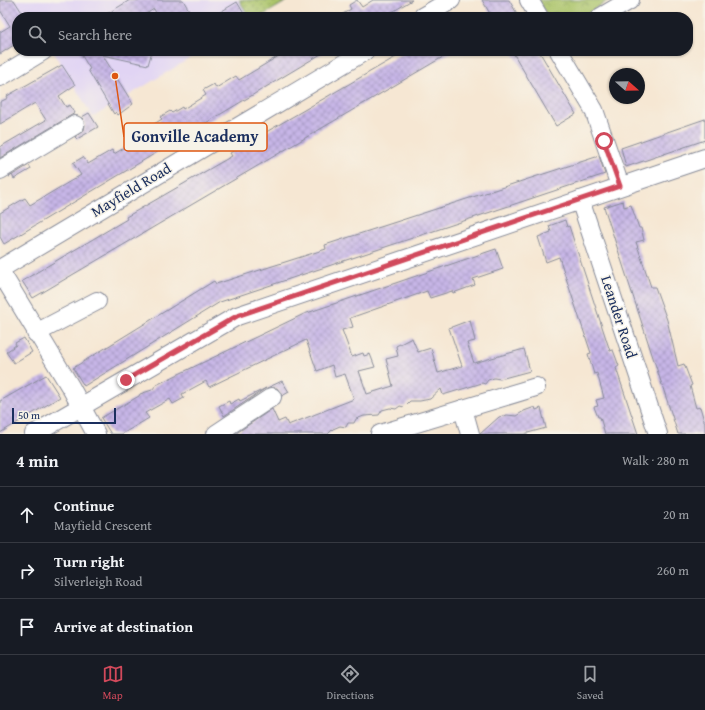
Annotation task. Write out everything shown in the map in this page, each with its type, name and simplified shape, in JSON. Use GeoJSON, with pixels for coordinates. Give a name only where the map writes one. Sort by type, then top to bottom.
{"type":"FeatureCollection","features":[{"type":"Feature","properties":{"kind":"street"},"geometry":{"type":"LineString","coordinates":[[431,12],[451,0]]}},
{"type":"Feature","properties":{"kind":"street"},"geometry":{"type":"LineString","coordinates":[[529,0],[536,12]]}},
{"type":"Feature","properties":{"kind":"street"},"geometry":{"type":"LineString","coordinates":[[609,12],[630,0]]}},
{"type":"Feature","properties":{"kind":"street"},"geometry":{"type":"LineString","coordinates":[[0,77],[36,56]]}},
{"type":"Feature","properties":{"kind":"street","name":"Mayfield Road"},"geometry":{"type":"LineString","coordinates":[[0,270],[357,56]]}},
{"type":"Feature","properties":{"kind":"street"},"geometry":{"type":"LineString","coordinates":[[562,56],[594,110],[618,179]]}},
{"type":"Feature","properties":{"kind":"street"},"geometry":{"type":"LineString","coordinates":[[0,170],[75,125]]}},
{"type":"Feature","properties":{"kind":"street"},"geometry":{"type":"LineString","coordinates":[[34,434],[237,316],[580,200],[618,179],[705,158]]}},
{"type":"Feature","properties":{"kind":"street","name":"Leander Road"},"geometry":{"type":"LineString","coordinates":[[580,200],[658,434]]}},
{"type":"Feature","properties":{"kind":"street"},"geometry":{"type":"LineString","coordinates":[[0,270],[36,333],[71,388],[96,434]]}},
{"type":"Feature","properties":{"kind":"street"},"geometry":{"type":"LineString","coordinates":[[36,333],[97,301]]}},
{"type":"Feature","properties":{"kind":"street"},"geometry":{"type":"LineString","coordinates":[[380,434],[536,387]]}},
{"type":"Feature","properties":{"kind":"street"},"geometry":{"type":"LineString","coordinates":[[216,434],[272,397]]}},
{"type":"Feature","properties":{"kind":"street"},"geometry":{"type":"LineString","coordinates":[[463,409],[470,434]]}},
{"type":"Feature","properties":{"kind":"shaded area"},"geometry":{"type":"Polygon","coordinates":[[[0,0],[239,0],[246,12],[12,12],[12,35],[0,15],[0,0]]]}},
{"type":"Feature","properties":{"kind":"shaded area"},"geometry":{"type":"Polygon","coordinates":[[[56,56],[194,56],[93,117],[56,56]]]}},
{"type":"Feature","properties":{"kind":"green space"},"geometry":{"type":"Polygon","coordinates":[[[239,0],[289,0],[269,12],[246,12],[239,0]]]}},
{"type":"Feature","properties":{"kind":"green space"},"geometry":{"type":"Polygon","coordinates":[[[538,0],[609,0],[590,12],[545,12],[538,0]]]}},
{"type":"Feature","properties":{"kind":"building"},"geometry":{"type":"Polygon","coordinates":[[[0,0],[14,0],[22,12],[12,12],[12,46],[0,54],[0,32],[10,26],[0,10],[0,0]]]}},
{"type":"Feature","properties":{"kind":"building"},"geometry":{"type":"Polygon","coordinates":[[[130,0],[183,0],[190,12],[156,12],[154,9],[149,12],[110,12],[130,0]]]}},
{"type":"Feature","properties":{"kind":"building"},"geometry":{"type":"Polygon","coordinates":[[[357,0],[362,7],[373,0],[412,0],[392,12],[346,12],[351,9],[349,5],[357,0]]]}},
{"type":"Feature","properties":{"kind":"building"},"geometry":{"type":"Polygon","coordinates":[[[482,0],[509,0],[516,12],[489,12],[482,0]]]}},
{"type":"Feature","properties":{"kind":"building"},"geometry":{"type":"Polygon","coordinates":[[[237,2],[243,12],[220,12],[237,2]]]}},
{"type":"Feature","properties":{"kind":"building"},"geometry":{"type":"Polygon","coordinates":[[[82,56],[103,56],[133,104],[118,115],[116,112],[114,114],[88,70],[90,69],[82,56]]]}},
{"type":"Feature","properties":{"kind":"building"},"geometry":{"type":"Polygon","coordinates":[[[108,56],[151,56],[148,65],[108,56]]]}},
{"type":"Feature","properties":{"kind":"building"},"geometry":{"type":"Polygon","coordinates":[[[279,56],[318,56],[4,244],[0,237],[0,213],[25,198],[30,205],[81,175],[73,163],[83,157],[88,164],[112,150],[114,154],[134,142],[132,138],[162,119],[160,117],[170,111],[172,113],[182,107],[183,109],[206,95],[203,90],[214,84],[216,88],[236,76],[239,80],[279,56]]]}},
{"type":"Feature","properties":{"kind":"building"},"geometry":{"type":"Polygon","coordinates":[[[397,56],[444,56],[33,298],[22,281],[127,219],[126,217],[232,156],[230,153],[397,56]]]}},
{"type":"Feature","properties":{"kind":"building"},"geometry":{"type":"Polygon","coordinates":[[[515,56],[542,56],[576,114],[556,126],[515,56]]]}},
{"type":"Feature","properties":{"kind":"building"},"geometry":{"type":"Polygon","coordinates":[[[62,65],[75,85],[59,96],[66,107],[70,105],[75,113],[0,158],[0,147],[46,120],[35,103],[0,124],[0,102],[8,98],[7,96],[62,65]]]}},
{"type":"Feature","properties":{"kind":"building"},"geometry":{"type":"Polygon","coordinates":[[[89,113],[98,127],[77,139],[75,137],[84,130],[85,125],[82,117],[89,113]]]}},
{"type":"Feature","properties":{"kind":"building"},"geometry":{"type":"Polygon","coordinates":[[[705,119],[705,140],[626,167],[621,148],[705,119]]]}},
{"type":"Feature","properties":{"kind":"building"},"geometry":{"type":"Polygon","coordinates":[[[599,156],[605,174],[220,302],[84,386],[73,368],[214,281],[216,284],[326,249],[325,245],[599,156]]]}},
{"type":"Feature","properties":{"kind":"building"},"geometry":{"type":"Polygon","coordinates":[[[29,165],[31,169],[14,179],[12,175],[29,165]]]}},
{"type":"Feature","properties":{"kind":"building"},"geometry":{"type":"Polygon","coordinates":[[[623,201],[624,207],[631,205],[639,228],[641,228],[644,240],[636,242],[651,287],[655,287],[667,320],[678,366],[684,364],[692,385],[690,386],[696,408],[700,407],[705,424],[705,434],[678,434],[604,207],[623,201]]]}},
{"type":"Feature","properties":{"kind":"building"},"geometry":{"type":"Polygon","coordinates":[[[565,220],[567,227],[569,226],[610,351],[613,350],[619,366],[616,368],[638,434],[605,434],[600,417],[598,417],[594,407],[598,406],[596,400],[604,398],[597,373],[594,374],[588,354],[591,353],[559,257],[546,262],[538,237],[551,232],[549,226],[565,220]]]}},
{"type":"Feature","properties":{"kind":"building"},"geometry":{"type":"Polygon","coordinates":[[[496,249],[503,269],[473,279],[475,285],[453,293],[452,291],[430,298],[427,291],[350,318],[353,327],[342,330],[352,357],[363,353],[364,356],[370,354],[375,367],[359,371],[367,394],[393,386],[386,359],[398,356],[396,346],[412,338],[418,352],[431,348],[438,373],[462,366],[449,328],[470,320],[475,341],[467,343],[474,363],[524,349],[530,371],[500,379],[494,378],[488,380],[485,384],[482,383],[443,395],[441,389],[430,399],[410,401],[404,407],[400,406],[396,409],[390,408],[382,410],[379,415],[364,416],[356,419],[354,423],[348,423],[346,427],[340,426],[333,429],[328,434],[235,434],[272,409],[278,422],[285,419],[288,425],[354,399],[345,374],[335,377],[332,365],[317,371],[306,340],[209,387],[206,381],[182,394],[184,398],[173,404],[170,399],[145,413],[149,418],[122,434],[111,434],[101,418],[140,394],[152,390],[156,385],[304,314],[496,249]]]}},
{"type":"Feature","properties":{"kind":"building"},"geometry":{"type":"Polygon","coordinates":[[[24,338],[32,352],[14,363],[6,352],[16,345],[15,343],[24,338]]]}},
{"type":"Feature","properties":{"kind":"building"},"geometry":{"type":"Polygon","coordinates":[[[46,375],[60,397],[0,433],[0,401],[46,375]]]}},
{"type":"Feature","properties":{"kind":"building"},"geometry":{"type":"Polygon","coordinates":[[[282,381],[289,392],[282,396],[277,388],[267,388],[282,381]]]}},
{"type":"Feature","properties":{"kind":"building"},"geometry":{"type":"Polygon","coordinates":[[[266,388],[224,416],[219,406],[229,401],[230,404],[239,399],[240,401],[266,388]]]}},
{"type":"Feature","properties":{"kind":"building"},"geometry":{"type":"Polygon","coordinates":[[[535,407],[536,410],[541,408],[546,428],[524,434],[480,434],[499,417],[507,415],[516,416],[535,407]]]}},
{"type":"Feature","properties":{"kind":"place","name":"Gonville Academy"},"geometry":{"type":"Point","coordinates":[115,76]}},
{"type":"Feature","properties":{"kind":"route"},"geometry":{"type":"LineString","coordinates":[[126,380],[229,319],[620,186],[604,141]]}}]}
